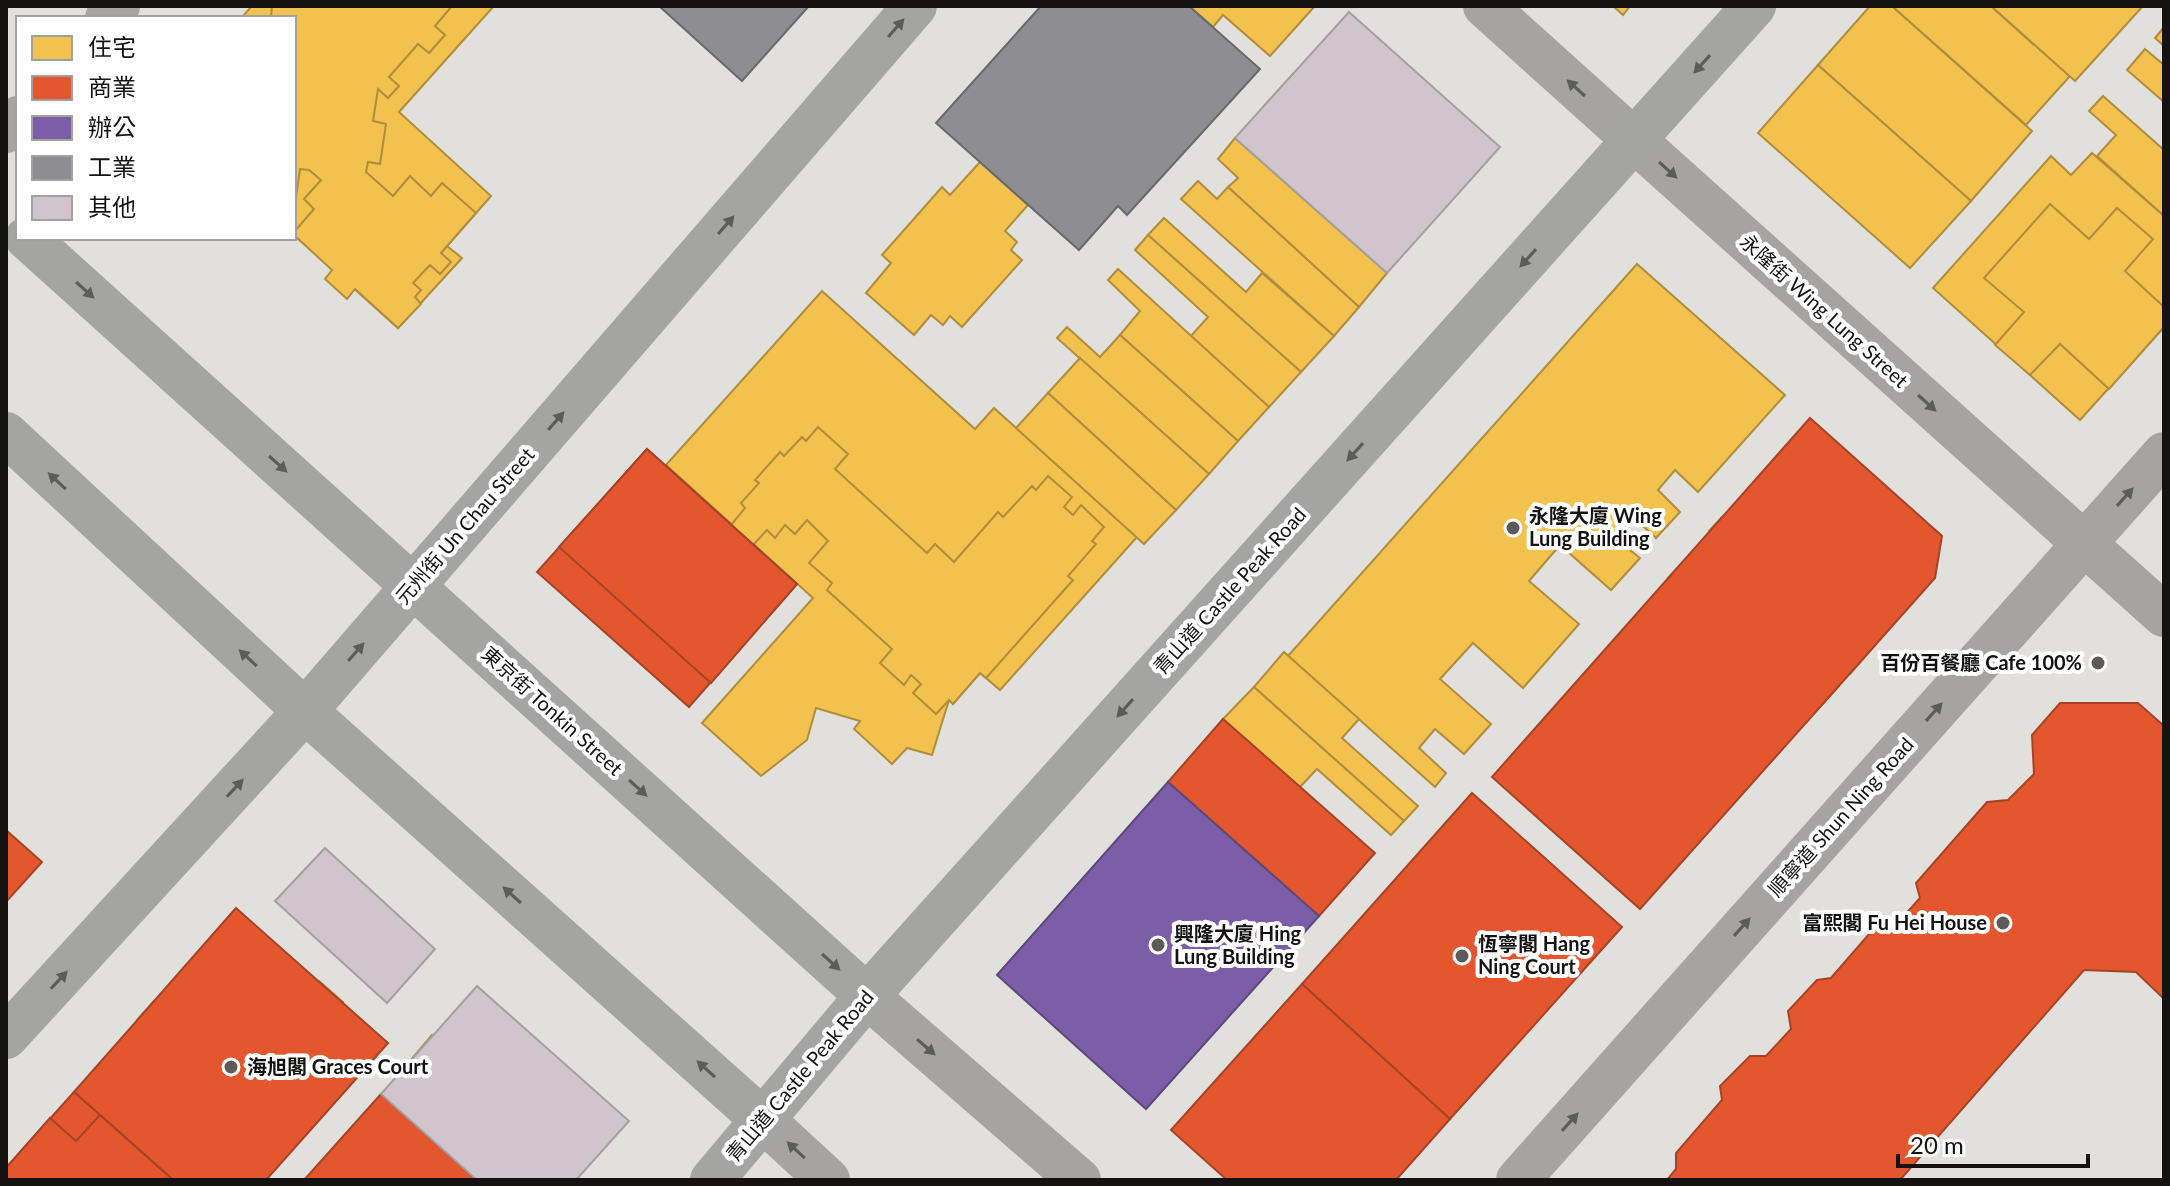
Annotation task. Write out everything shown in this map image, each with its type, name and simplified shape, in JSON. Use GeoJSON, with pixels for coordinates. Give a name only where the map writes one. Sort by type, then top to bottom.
{"type":"FeatureCollection","features":[{"type":"Feature","properties":{"kind":"main road","name":"元州街 Un Chau Street"},"geometry":{"type":"LineString","coordinates":[[6,1037],[305,711],[915,6]]}},
{"type":"Feature","properties":{"kind":"main road","name":"青山道 Castle Peak Road"},"geometry":{"type":"LineString","coordinates":[[712,1180],[867,996],[1754,6]]}},
{"type":"Feature","properties":{"kind":"main road","name":"東京街 Tonkin Street"},"geometry":{"type":"LineString","coordinates":[[29,240],[867,996]]}},
{"type":"Feature","properties":{"kind":"main road"},"geometry":{"type":"LineString","coordinates":[[6,434],[305,711],[764,1121]]}},
{"type":"Feature","properties":{"kind":"street","name":"永隆街 Wing Lung Street"},"geometry":{"type":"LineString","coordinates":[[1485,6],[2164,615]]}},
{"type":"Feature","properties":{"kind":"street","name":"順寧道 Shun Ning Road"},"geometry":{"type":"LineString","coordinates":[[1518,1180],[2164,454]]}},
{"type":"Feature","properties":{"kind":"street","name":"東京街 Tonkin Street"},"geometry":{"type":"LineString","coordinates":[[867,996],[1079,1180]]}},
{"type":"Feature","properties":{"kind":"street"},"geometry":{"type":"LineString","coordinates":[[764,1121],[828,1180]]}},
{"type":"Feature","properties":{"kind":"building: 住宅"},"geometry":{"type":"Polygon","coordinates":[[[252,6],[494,6],[399,112],[491,196],[447,246],[462,258],[398,328],[296,237],[296,16],[243,16],[252,6]]]}},
{"type":"Feature","properties":{"kind":"building: 住宅"},"geometry":{"type":"Polygon","coordinates":[[[272,6],[452,6],[435,26],[445,35],[429,53],[418,44],[389,77],[399,86],[388,98],[378,89],[373,121],[386,124],[380,164],[368,162],[366,172],[393,196],[410,176],[431,196],[442,183],[476,213],[441,253],[451,262],[440,274],[430,265],[413,283],[421,290],[415,297],[421,304],[398,328],[355,289],[347,299],[325,279],[332,270],[296,237],[296,230],[314,209],[304,199],[321,180],[309,170],[300,169],[296,197],[296,16],[271,16],[272,6]]]}},
{"type":"Feature","properties":{"kind":"building: 住宅"},"geometry":{"type":"Polygon","coordinates":[[[1189,6],[1315,6],[1270,56],[1223,15],[1213,27],[1189,6]]]}},
{"type":"Feature","properties":{"kind":"building: 住宅"},"geometry":{"type":"Polygon","coordinates":[[[1613,6],[1630,6],[1623,15],[1613,6]]]}},
{"type":"Feature","properties":{"kind":"building: 住宅"},"geometry":{"type":"Polygon","coordinates":[[[1870,6],[1892,6],[2032,131],[1971,201],[1818,65],[1870,6]]]}},
{"type":"Feature","properties":{"kind":"building: 住宅"},"geometry":{"type":"Polygon","coordinates":[[[1892,6],[1991,6],[2070,76],[2026,125],[1892,6]]]}},
{"type":"Feature","properties":{"kind":"building: 住宅"},"geometry":{"type":"Polygon","coordinates":[[[1991,6],[2067,6],[2033,44],[1991,6]]]}},
{"type":"Feature","properties":{"kind":"building: 住宅"},"geometry":{"type":"Polygon","coordinates":[[[1991,6],[2143,6],[2075,81],[1991,6]]]}},
{"type":"Feature","properties":{"kind":"building: 住宅"},"geometry":{"type":"Polygon","coordinates":[[[2164,27],[2164,46],[2155,38],[2164,27]]]}},
{"type":"Feature","properties":{"kind":"building: 住宅"},"geometry":{"type":"Polygon","coordinates":[[[2145,49],[2164,65],[2164,102],[2127,70],[2145,49]]]}},
{"type":"Feature","properties":{"kind":"building: 住宅"},"geometry":{"type":"Polygon","coordinates":[[[1365,62],[1396,90],[1377,111],[1394,127],[1414,106],[1446,134],[1407,176],[1435,201],[1405,232],[1264,106],[1293,74],[1326,103],[1365,62]]]}},
{"type":"Feature","properties":{"kind":"building: 住宅"},"geometry":{"type":"Polygon","coordinates":[[[1818,65],[1971,201],[1910,268],[1758,133],[1818,65]]]}},
{"type":"Feature","properties":{"kind":"building: 住宅"},"geometry":{"type":"Polygon","coordinates":[[[2103,96],[2164,150],[2164,216],[2097,156],[2116,135],[2089,111],[2103,96]]]}},
{"type":"Feature","properties":{"kind":"building: 住宅"},"geometry":{"type":"Polygon","coordinates":[[[1235,138],[1387,273],[1359,307],[1228,187],[1238,178],[1218,159],[1235,138]]]}},
{"type":"Feature","properties":{"kind":"building: 住宅"},"geometry":{"type":"Polygon","coordinates":[[[2092,153],[2164,216],[2164,327],[2080,420],[1933,288],[2051,156],[2071,175],[2092,153]]]}},
{"type":"Feature","properties":{"kind":"building: 住宅"},"geometry":{"type":"Polygon","coordinates":[[[980,162],[1028,205],[1005,231],[1017,242],[1011,250],[1022,260],[962,327],[950,316],[943,325],[931,315],[914,335],[866,293],[891,263],[882,255],[942,187],[950,195],[980,162]]]}},
{"type":"Feature","properties":{"kind":"building: 住宅"},"geometry":{"type":"Polygon","coordinates":[[[1198,181],[1217,199],[1228,187],[1359,307],[1334,336],[1181,199],[1198,181]]]}},
{"type":"Feature","properties":{"kind":"building: 住宅"},"geometry":{"type":"Polygon","coordinates":[[[2050,204],[2089,239],[2117,208],[2153,239],[2125,271],[2164,307],[2164,327],[2109,389],[2060,344],[2030,375],[1995,345],[2024,312],[1984,278],[2050,204]]]}},
{"type":"Feature","properties":{"kind":"building: 住宅"},"geometry":{"type":"Polygon","coordinates":[[[1164,218],[1246,292],[1262,273],[1334,336],[1301,372],[1148,235],[1164,218]]]}},
{"type":"Feature","properties":{"kind":"building: 住宅"},"geometry":{"type":"Polygon","coordinates":[[[1148,235],[1301,372],[1269,407],[1191,336],[1208,317],[1135,250],[1148,235]]]}},
{"type":"Feature","properties":{"kind":"building: 住宅","name":"永隆大廈 Wing Lung Building"},"geometry":{"type":"Polygon","coordinates":[[[1637,264],[1785,395],[1698,492],[1675,470],[1658,490],[1680,512],[1656,538],[1634,518],[1615,538],[1640,558],[1611,590],[1560,545],[1529,581],[1579,624],[1523,688],[1473,643],[1440,679],[1491,724],[1464,754],[1435,729],[1419,748],[1446,773],[1435,787],[1288,656],[1637,264]]]}},
{"type":"Feature","properties":{"kind":"building: 住宅"},"geometry":{"type":"Polygon","coordinates":[[[1118,269],[1269,407],[1238,441],[1120,335],[1140,311],[1108,280],[1118,269]]]}},
{"type":"Feature","properties":{"kind":"building: 住宅"},"geometry":{"type":"Polygon","coordinates":[[[822,291],[975,429],[994,408],[1137,537],[1000,690],[980,673],[953,704],[949,700],[932,755],[907,748],[892,764],[854,729],[860,721],[816,708],[807,740],[761,776],[702,723],[813,598],[666,465],[822,291]]]}},
{"type":"Feature","properties":{"kind":"building: 住宅"},"geometry":{"type":"Polygon","coordinates":[[[1067,327],[1100,357],[1120,335],[1238,441],[1209,474],[1057,338],[1067,327]]]}},
{"type":"Feature","properties":{"kind":"building: 住宅"},"geometry":{"type":"Polygon","coordinates":[[[1080,358],[1209,474],[1176,510],[1048,393],[1080,358]]]}},
{"type":"Feature","properties":{"kind":"building: 住宅"},"geometry":{"type":"Polygon","coordinates":[[[1048,393],[1176,510],[1144,544],[1016,428],[1048,393]]]}},
{"type":"Feature","properties":{"kind":"building: 住宅"},"geometry":{"type":"Polygon","coordinates":[[[818,427],[848,454],[835,469],[927,553],[935,544],[954,562],[998,512],[1003,517],[1032,486],[1036,490],[1048,476],[1072,497],[1064,507],[1073,515],[1081,505],[1104,527],[1092,541],[1096,544],[1068,576],[1073,580],[986,678],[980,673],[953,704],[949,700],[936,714],[913,693],[921,684],[911,675],[904,685],[880,663],[892,649],[827,590],[832,583],[809,563],[828,541],[807,520],[795,534],[785,525],[775,538],[767,530],[753,545],[731,525],[745,508],[741,503],[759,483],[755,480],[780,452],[784,456],[802,437],[806,441],[818,427]]]}},
{"type":"Feature","properties":{"kind":"building: 住宅"},"geometry":{"type":"Polygon","coordinates":[[[1822,485],[1840,502],[1848,494],[1864,508],[1819,557],[1834,570],[1901,500],[1917,514],[1895,536],[1908,549],[1847,616],[1876,644],[1850,674],[1807,636],[1796,648],[1839,686],[1807,721],[1777,692],[1716,757],[1704,747],[1690,761],[1671,744],[1731,677],[1718,665],[1676,715],[1657,696],[1666,688],[1650,674],[1692,631],[1667,605],[1682,590],[1668,578],[1682,563],[1726,603],[1732,596],[1742,607],[1757,592],[1745,582],[1753,573],[1709,531],[1723,516],[1737,528],[1753,510],[1779,534],[1822,485]]]}},
{"type":"Feature","properties":{"kind":"building: 住宅"},"geometry":{"type":"Polygon","coordinates":[[[1284,652],[1359,719],[1342,738],[1418,806],[1404,821],[1254,687],[1284,652]]]}},
{"type":"Feature","properties":{"kind":"building: 住宅"},"geometry":{"type":"Polygon","coordinates":[[[1254,687],[1404,821],[1391,835],[1317,769],[1300,787],[1223,719],[1254,687]]]}},
{"type":"Feature","properties":{"kind":"building: 住宅","name":"富熙閣 Fu Hei House"},"geometry":{"type":"Polygon","coordinates":[[[2109,714],[2135,714],[2135,734],[2153,732],[2154,776],[2164,784],[2164,925],[2134,954],[2103,923],[2142,884],[2128,869],[2126,858],[2081,862],[2080,872],[2056,897],[2072,911],[2058,923],[2078,944],[2045,976],[2010,942],[1999,954],[2037,990],[2005,1023],[1990,1007],[1964,1031],[1987,1053],[1957,1085],[1925,1053],[1912,1067],[1951,1101],[1921,1133],[1907,1118],[1899,1126],[1883,1110],[1869,1123],[1818,1077],[1829,1064],[1810,1047],[1816,1040],[1798,1024],[1826,994],[1867,1030],[1880,1014],[1844,983],[1873,950],[1891,966],[1922,935],[1932,936],[1957,957],[1969,944],[1941,916],[1952,903],[1932,884],[1963,852],[1995,883],[2008,871],[1974,839],[2005,806],[2021,822],[2034,810],[2027,803],[2046,784],[2047,737],[2066,736],[2066,717],[2093,717],[2094,776],[2111,777],[2109,714]]]}},
{"type":"Feature","properties":{"kind":"building: 住宅"},"geometry":{"type":"Polygon","coordinates":[[[1298,785],[1336,819],[1325,830],[1346,846],[1326,867],[1317,860],[1289,890],[1228,835],[1246,814],[1251,818],[1269,797],[1279,807],[1298,785]]]}},
{"type":"Feature","properties":{"kind":"building: 住宅"},"geometry":{"type":"Polygon","coordinates":[[[1160,847],[1193,875],[1160,911],[1171,921],[1203,885],[1239,917],[1207,953],[1228,972],[1202,1000],[1181,981],[1164,999],[1185,1019],[1160,1047],[1139,1029],[1107,1064],[1072,1032],[1104,996],[1094,986],[1062,1023],[1029,994],[1061,958],[1039,939],[1065,910],[1085,930],[1103,911],[1081,892],[1106,864],[1128,882],[1160,847]]]}},
{"type":"Feature","properties":{"kind":"building: 住宅"},"geometry":{"type":"Polygon","coordinates":[[[319,981],[343,1002],[274,1078],[284,1087],[291,1109],[261,1142],[240,1138],[229,1128],[182,1180],[173,1180],[140,1151],[204,1081],[137,1020],[154,1001],[171,1016],[184,1000],[236,1046],[289,985],[304,999],[319,981]]]}},
{"type":"Feature","properties":{"kind":"building: 住宅"},"geometry":{"type":"Polygon","coordinates":[[[495,1019],[527,1048],[499,1078],[510,1088],[538,1057],[570,1086],[534,1124],[560,1150],[533,1180],[491,1144],[481,1155],[436,1115],[446,1105],[404,1068],[432,1035],[459,1059],[495,1019]]]}},
{"type":"Feature","properties":{"kind":"building: 住宅"},"geometry":{"type":"Polygon","coordinates":[[[1760,1065],[1778,1082],[1785,1076],[1805,1093],[1818,1077],[1869,1123],[1857,1136],[1873,1153],[1868,1159],[1887,1179],[1825,1180],[1820,1174],[1814,1180],[1701,1180],[1718,1162],[1698,1146],[1727,1115],[1764,1149],[1776,1136],[1733,1099],[1760,1065]]]}},
{"type":"Feature","properties":{"kind":"building: 商業"},"geometry":{"type":"Polygon","coordinates":[[[1810,418],[1942,536],[1935,578],[1640,909],[1492,777],[1810,418]]]}},
{"type":"Feature","properties":{"kind":"building: 商業"},"geometry":{"type":"Polygon","coordinates":[[[647,449],[797,584],[689,707],[537,572],[647,449]]]}},
{"type":"Feature","properties":{"kind":"building: 商業"},"geometry":{"type":"Polygon","coordinates":[[[647,449],[797,584],[711,683],[559,547],[647,449]]]}},
{"type":"Feature","properties":{"kind":"building: 商業"},"geometry":{"type":"Polygon","coordinates":[[[2060,703],[2138,703],[2164,726],[2164,999],[2136,972],[2084,970],[1900,1180],[1667,1180],[1676,1169],[1676,1153],[1722,1100],[1720,1086],[1750,1056],[1766,1056],[1791,1029],[1788,1011],[1817,980],[1831,978],[1876,926],[1894,927],[1920,898],[1916,883],[1987,802],[2008,800],[2034,774],[2032,735],[2060,703]]]}},
{"type":"Feature","properties":{"kind":"building: 商業"},"geometry":{"type":"Polygon","coordinates":[[[1223,719],[1375,853],[1319,916],[1168,782],[1223,719]]]}},
{"type":"Feature","properties":{"kind":"building: 商業","name":"恆寧閣 Hang Ning Court"},"geometry":{"type":"Polygon","coordinates":[[[1472,793],[1622,927],[1450,1119],[1302,984],[1472,793]]]}},
{"type":"Feature","properties":{"kind":"building: 商業"},"geometry":{"type":"Polygon","coordinates":[[[6,830],[42,862],[6,902],[6,830]]]}},
{"type":"Feature","properties":{"kind":"building: 商業","name":"海旭閣 Graces Court"},"geometry":{"type":"Polygon","coordinates":[[[236,908],[388,1043],[266,1180],[173,1180],[74,1092],[236,908]]]}},
{"type":"Feature","properties":{"kind":"building: 商業"},"geometry":{"type":"Polygon","coordinates":[[[1302,984],[1450,1119],[1396,1180],[1227,1180],[1171,1130],[1302,984]]]}},
{"type":"Feature","properties":{"kind":"building: 商業"},"geometry":{"type":"Polygon","coordinates":[[[74,1092],[173,1180],[6,1180],[6,1168],[74,1092]]]}},
{"type":"Feature","properties":{"kind":"building: 商業"},"geometry":{"type":"Polygon","coordinates":[[[381,1094],[475,1178],[477,1180],[304,1180],[381,1094]]]}},
{"type":"Feature","properties":{"kind":"building: 商業"},"geometry":{"type":"Polygon","coordinates":[[[100,1115],[173,1180],[6,1180],[6,1168],[50,1118],[76,1141],[100,1115]]]}},
{"type":"Feature","properties":{"kind":"building: 辦公","name":"興隆大廈 Hing Lung Building"},"geometry":{"type":"Polygon","coordinates":[[[1168,782],[1319,916],[1146,1109],[997,975],[1168,782]]]}},
{"type":"Feature","properties":{"kind":"building: 工業"},"geometry":{"type":"Polygon","coordinates":[[[659,6],[809,6],[742,81],[659,6]]]}},
{"type":"Feature","properties":{"kind":"building: 工業"},"geometry":{"type":"Polygon","coordinates":[[[1041,6],[1189,6],[1260,69],[1127,215],[1118,206],[1079,250],[936,123],[1041,6]]]}},
{"type":"Feature","properties":{"kind":"building: 其他"},"geometry":{"type":"Polygon","coordinates":[[[1349,12],[1500,147],[1387,273],[1235,138],[1349,12]]]}},
{"type":"Feature","properties":{"kind":"building: 其他"},"geometry":{"type":"Polygon","coordinates":[[[325,848],[435,949],[387,1003],[275,901],[325,848]]]}},
{"type":"Feature","properties":{"kind":"building: 其他"},"geometry":{"type":"Polygon","coordinates":[[[477,986],[629,1121],[576,1180],[477,1180],[381,1094],[477,986]]]}},
{"type":"Feature","properties":{"kind":"place","name":"永隆大廈 Wing Lung Building"},"geometry":{"type":"Point","coordinates":[1513,528]}},
{"type":"Feature","properties":{"kind":"place","name":"百份百餐廳 Cafe 100%"},"geometry":{"type":"Point","coordinates":[2098,663]}},
{"type":"Feature","properties":{"kind":"place","name":"富熙閣 Fu Hei House"},"geometry":{"type":"Point","coordinates":[2003,923]}},
{"type":"Feature","properties":{"kind":"place","name":"興隆大廈 Hing Lung Building"},"geometry":{"type":"Point","coordinates":[1158,945]}},
{"type":"Feature","properties":{"kind":"place","name":"恆寧閣 Hang Ning Court"},"geometry":{"type":"Point","coordinates":[1462,956]}},
{"type":"Feature","properties":{"kind":"place","name":"海旭閣 Graces Court"},"geometry":{"type":"Point","coordinates":[231,1067]}}]}
